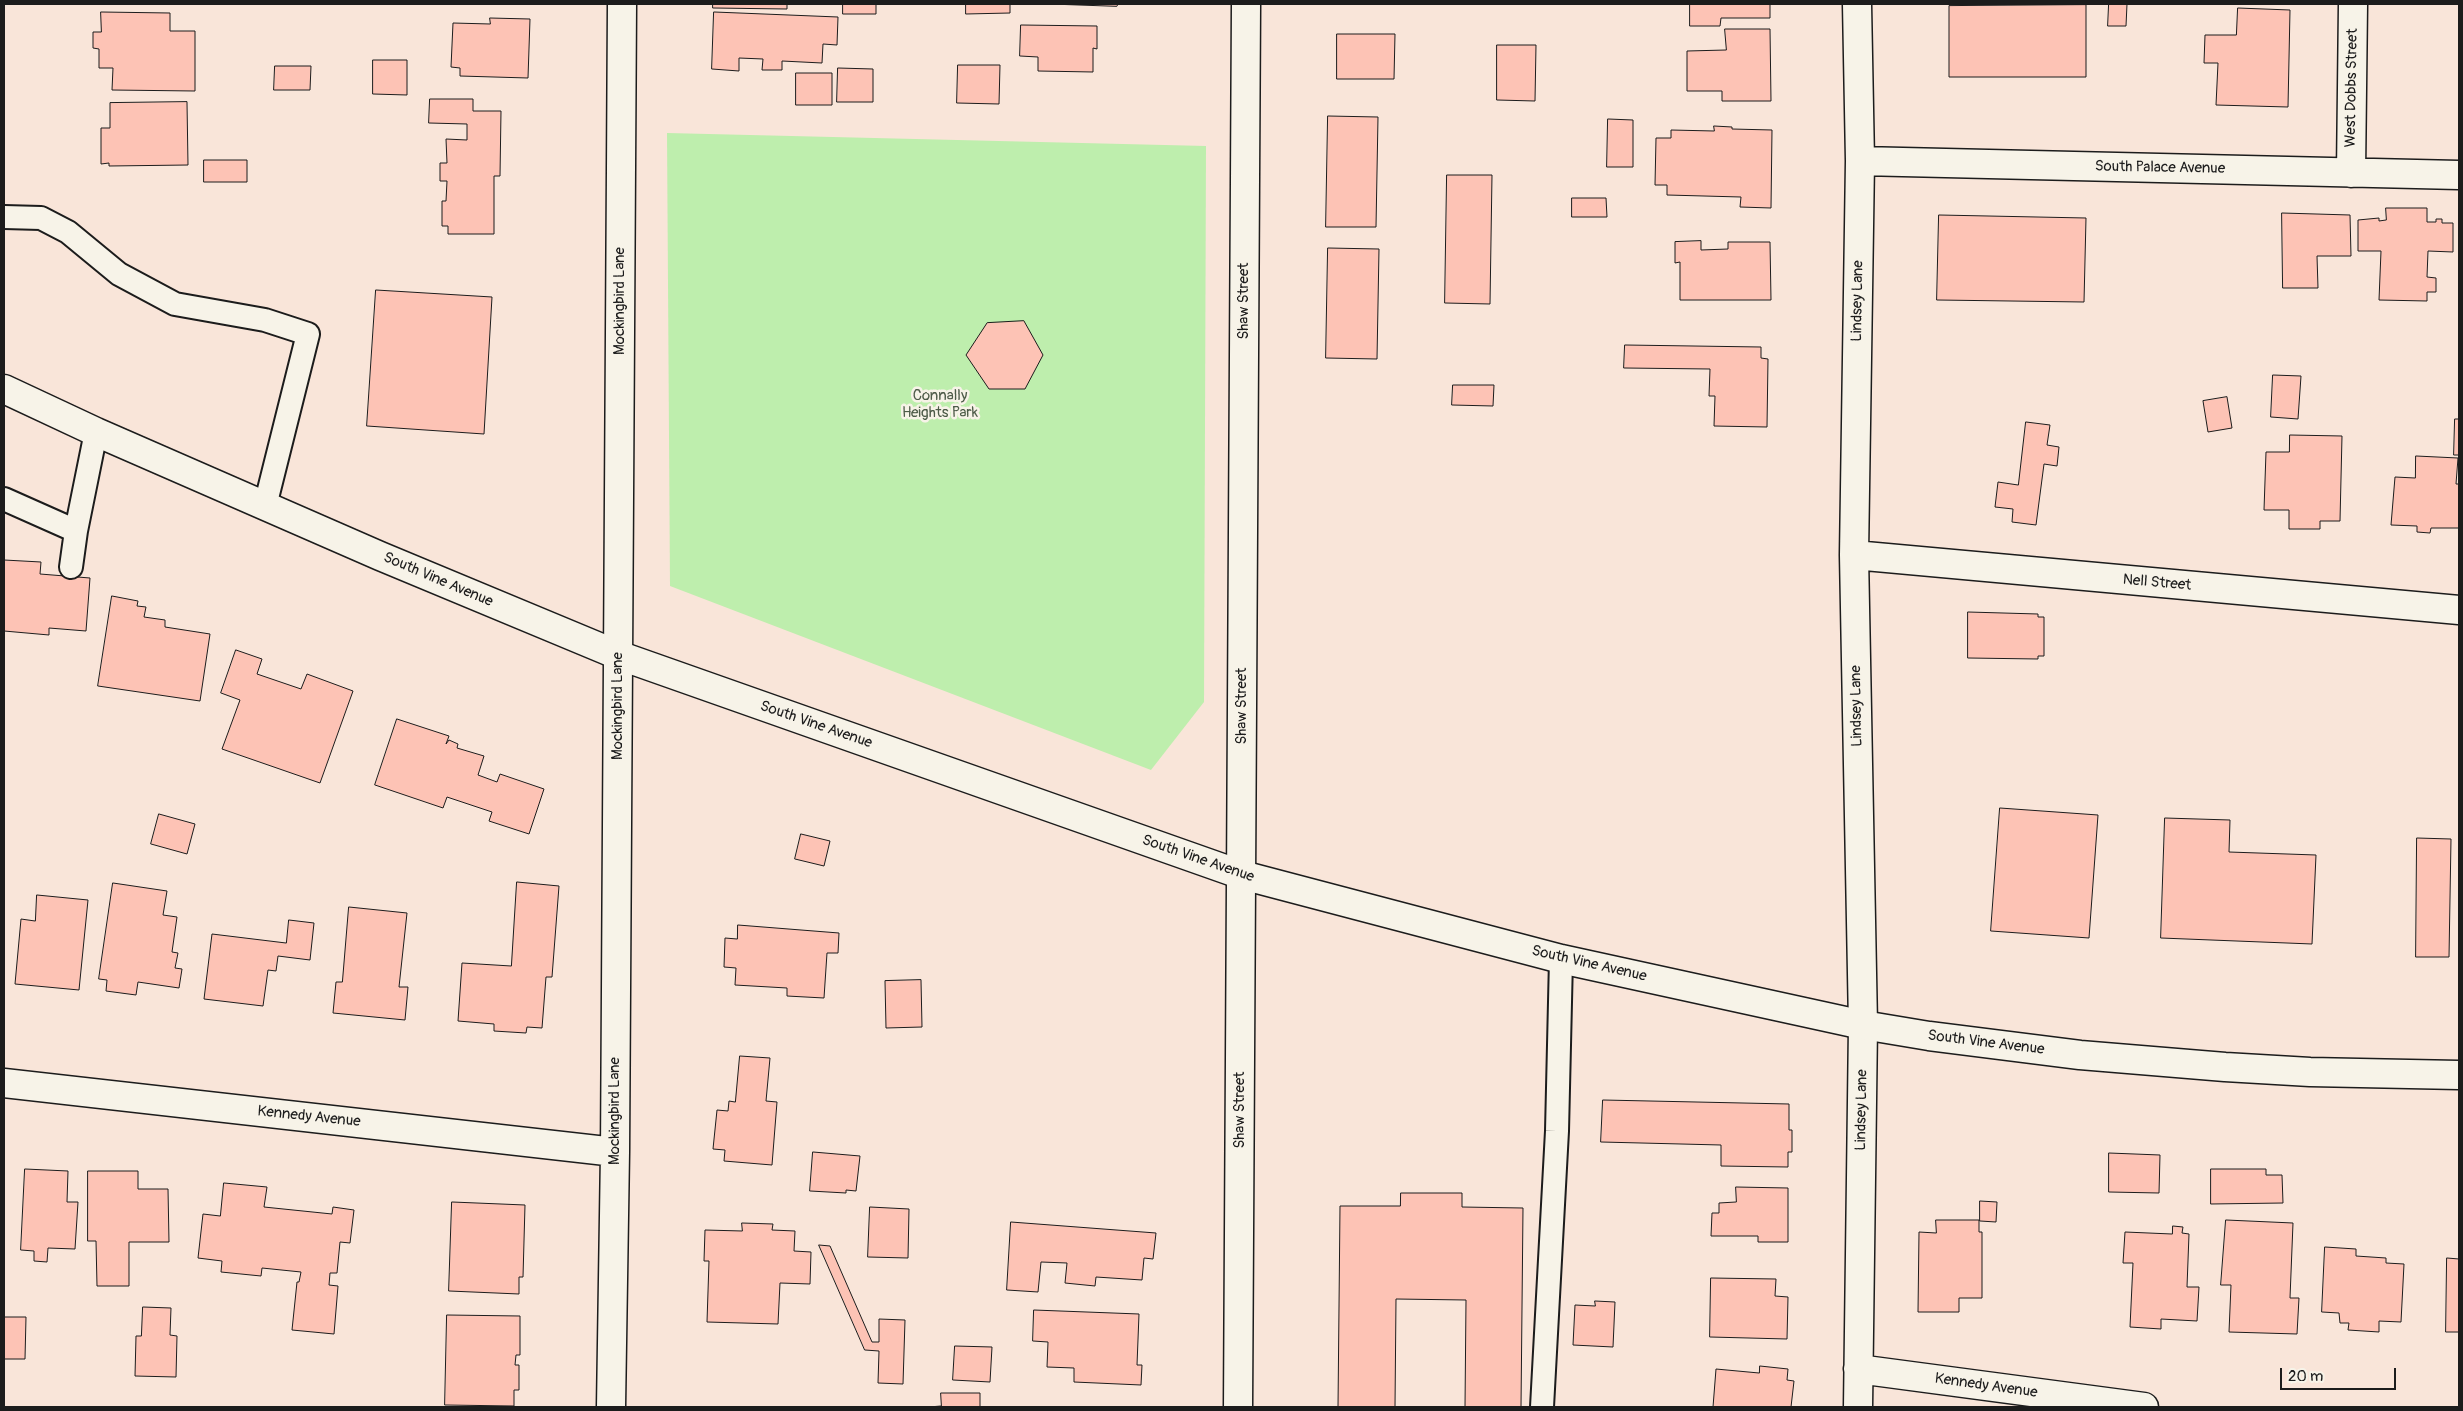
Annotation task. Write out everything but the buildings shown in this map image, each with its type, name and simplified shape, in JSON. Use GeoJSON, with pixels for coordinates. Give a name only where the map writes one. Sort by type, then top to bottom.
{"type":"FeatureCollection","features":[{"type":"Feature","properties":{"kind":"street","name":"Mockingbird Lane"},"geometry":{"type":"LineString","coordinates":[[611,1407],[615,1152],[622,4]]}},
{"type":"Feature","properties":{"kind":"street","name":"Shaw Street"},"geometry":{"type":"LineString","coordinates":[[1238,1407],[1246,4]]}},
{"type":"Feature","properties":{"kind":"street","name":"Lindsey Lane"},"geometry":{"type":"LineString","coordinates":[[1857,4],[1860,160],[1854,555],[1863,1025],[1858,1407]]}},
{"type":"Feature","properties":{"kind":"street","name":"West Dobbs Street"},"geometry":{"type":"LineString","coordinates":[[2351,173],[2353,4]]}},
{"type":"Feature","properties":{"kind":"street","name":"South Palace Avenue"},"geometry":{"type":"LineString","coordinates":[[1860,160],[2459,175]]}},
{"type":"Feature","properties":{"kind":"street","name":"South Vine Avenue"},"geometry":{"type":"LineString","coordinates":[[4,389],[96,432],[265,506],[618,655],[1242,875],[1562,959],[1863,1025],[2001,1046],[2225,1068],[2459,1075]]}},
{"type":"Feature","properties":{"kind":"street","name":"Nell Street"},"geometry":{"type":"LineString","coordinates":[[1854,555],[2459,610]]}},
{"type":"Feature","properties":{"kind":"street","name":"Kennedy Avenue"},"geometry":{"type":"LineString","coordinates":[[4,1083],[615,1152]]}},
{"type":"Feature","properties":{"kind":"street","name":"Kennedy Avenue"},"geometry":{"type":"LineString","coordinates":[[1858,1369],[2144,1407]]}},
{"type":"Feature","properties":{"kind":"lane"},"geometry":{"type":"LineString","coordinates":[[4,217],[41,218],[68,232],[120,274],[176,304],[264,320],[308,334],[265,506]]}},
{"type":"Feature","properties":{"kind":"lane"},"geometry":{"type":"LineString","coordinates":[[71,567],[76,531],[96,432]]}},
{"type":"Feature","properties":{"kind":"lane"},"geometry":{"type":"LineString","coordinates":[[4,499],[76,531]]}},
{"type":"Feature","properties":{"kind":"lane"},"geometry":{"type":"LineString","coordinates":[[1542,1407],[1556,1131],[1562,959]]}},
{"type":"Feature","properties":{"kind":"green space","name":"Connally Heights Park"},"geometry":{"type":"Polygon","coordinates":[[[667,133],[1206,146],[1204,702],[1151,770],[670,586],[667,133]]]}}]}
